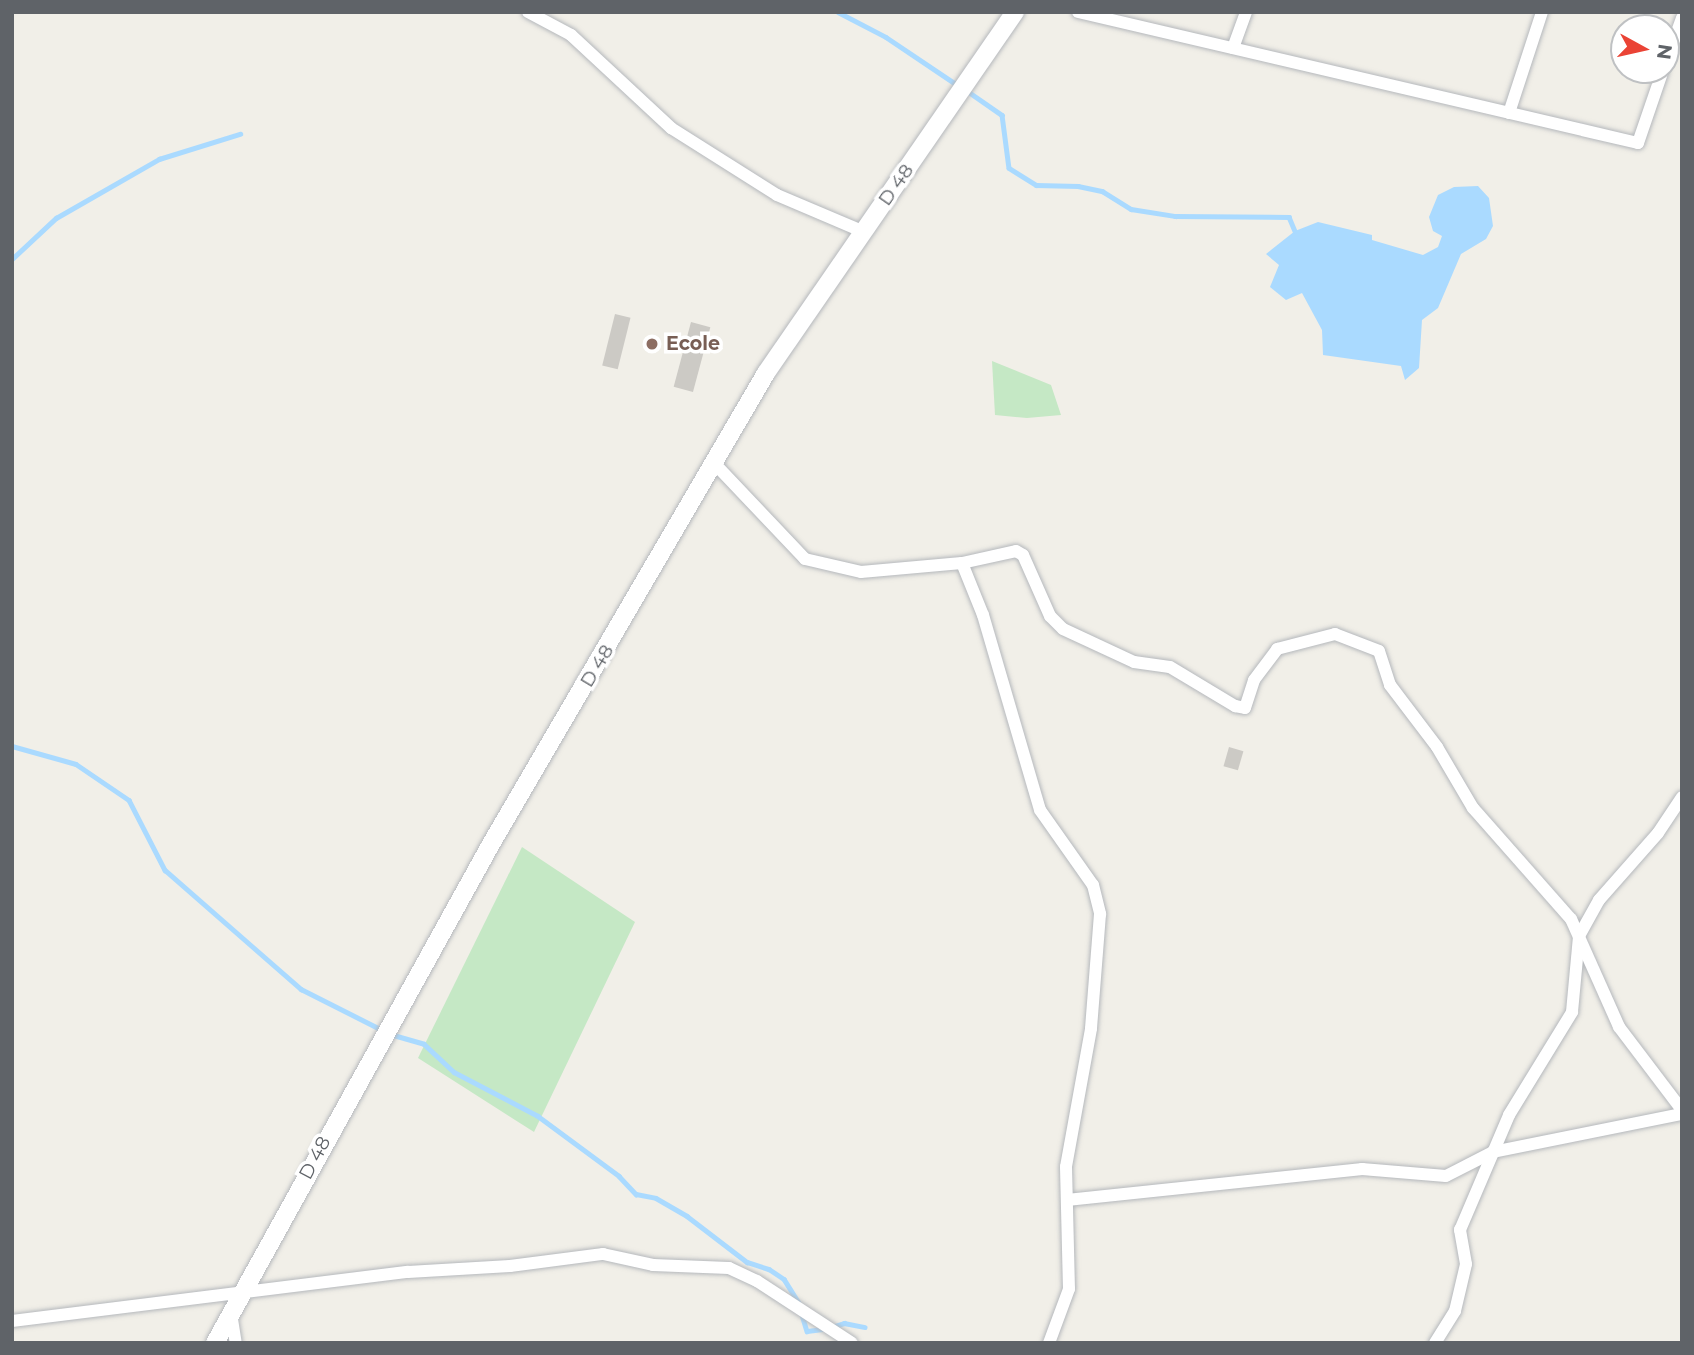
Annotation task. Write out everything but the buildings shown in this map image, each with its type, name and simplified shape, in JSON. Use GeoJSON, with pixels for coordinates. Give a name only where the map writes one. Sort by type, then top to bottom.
{"type":"FeatureCollection","features":[{"type":"Feature","properties":{"kind":"street"},"geometry":{"type":"LineString","coordinates":[[528,12],[571,36],[671,128],[777,195],[864,232]]}},
{"type":"Feature","properties":{"kind":"street","name":"D 48"},"geometry":{"type":"LineString","coordinates":[[215,1343],[331,1126],[389,1034],[491,844],[766,373],[1016,12]]}},
{"type":"Feature","properties":{"kind":"street"},"geometry":{"type":"LineString","coordinates":[[1078,12],[1638,143],[1658,84]]}},
{"type":"Feature","properties":{"kind":"street"},"geometry":{"type":"LineString","coordinates":[[1233,48],[1246,12]]}},
{"type":"Feature","properties":{"kind":"street"},"geometry":{"type":"LineString","coordinates":[[1509,113],[1542,12]]}},
{"type":"Feature","properties":{"kind":"street"},"geometry":{"type":"LineString","coordinates":[[715,464],[805,559],[861,572],[962,563],[1016,551],[1023,555],[1050,616],[1063,629],[1134,662],[1171,667],[1235,706],[1245,708],[1254,680],[1278,649],[1335,634],[1379,651],[1390,685],[1437,747],[1474,808],[1571,919],[1619,1027],[1682,1112],[1493,1152],[1446,1175],[1362,1169],[1068,1200]]}},
{"type":"Feature","properties":{"kind":"street"},"geometry":{"type":"LineString","coordinates":[[962,563],[984,615],[1040,810],[1093,885],[1100,914],[1091,1029],[1066,1167],[1069,1289],[1049,1343]]}},
{"type":"Feature","properties":{"kind":"street"},"geometry":{"type":"LineString","coordinates":[[1435,1343],[1455,1311],[1466,1264],[1460,1230],[1509,1115],[1572,1012],[1578,936],[1599,900],[1658,833],[1682,797]]}},
{"type":"Feature","properties":{"kind":"street"},"geometry":{"type":"LineString","coordinates":[[12,1321],[408,1272],[510,1266],[603,1254],[653,1265],[729,1268],[757,1281],[852,1343]]}},
{"type":"Feature","properties":{"kind":"street"},"geometry":{"type":"LineString","coordinates":[[231,1313],[236,1343]]}},
{"type":"Feature","properties":{"kind":"green space"},"geometry":{"type":"Polygon","coordinates":[[[992,361],[1051,385],[1061,415],[1027,418],[995,415],[992,361]]]}},
{"type":"Feature","properties":{"kind":"green space"},"geometry":{"type":"Polygon","coordinates":[[[522,847],[635,922],[534,1132],[418,1058],[522,847]]]}},
{"type":"Feature","properties":{"kind":"water"},"geometry":{"type":"Polygon","coordinates":[[[1478,186],[1489,198],[1493,226],[1486,239],[1461,254],[1438,308],[1422,320],[1419,368],[1405,380],[1401,366],[1323,355],[1322,330],[1302,293],[1286,300],[1270,287],[1279,265],[1266,254],[1295,231],[1318,222],[1372,235],[1372,240],[1423,255],[1438,247],[1442,236],[1433,231],[1429,217],[1438,195],[1454,187],[1478,186]]]}},
{"type":"Feature","properties":{"kind":"waterway"},"geometry":{"type":"LineString","coordinates":[[838,12],[886,37],[959,86]]}},
{"type":"Feature","properties":{"kind":"waterway"},"geometry":{"type":"LineString","coordinates":[[966,90],[1002,115],[1009,168],[1036,185],[1078,186],[1102,191],[1131,209],[1175,216],[1289,217],[1295,231]]}},
{"type":"Feature","properties":{"kind":"waterway"},"geometry":{"type":"LineString","coordinates":[[12,259],[56,218],[159,159],[240,134]]}},
{"type":"Feature","properties":{"kind":"waterway"},"geometry":{"type":"LineString","coordinates":[[12,746],[76,764],[129,800],[165,870],[301,989],[382,1030]]}},
{"type":"Feature","properties":{"kind":"waterway"},"geometry":{"type":"LineString","coordinates":[[390,1034],[424,1044],[454,1072],[538,1116],[619,1176],[636,1194],[656,1198],[687,1216],[747,1262],[769,1269],[784,1279],[799,1303]]}},
{"type":"Feature","properties":{"kind":"waterway"},"geometry":{"type":"LineString","coordinates":[[802,1315],[807,1331],[824,1329]]}},
{"type":"Feature","properties":{"kind":"waterway"},"geometry":{"type":"LineString","coordinates":[[832,1327],[844,1323],[865,1327]]}},
{"type":"Feature","properties":{"kind":"place","name":"Ecole"},"geometry":{"type":"Point","coordinates":[652,344]}}]}
